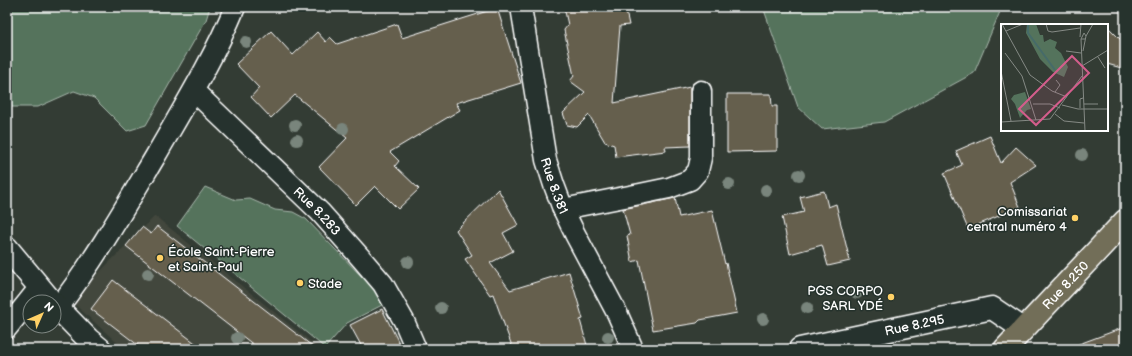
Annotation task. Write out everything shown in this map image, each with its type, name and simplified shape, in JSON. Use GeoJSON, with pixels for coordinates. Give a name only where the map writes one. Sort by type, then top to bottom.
{"type":"FeatureCollection","features":[{"type":"Feature","properties":{"kind":"highway","name":"Rue 8.250"},"geometry":{"type":"LineString","coordinates":[[1006,349],[1125,221]]}},
{"type":"Feature","properties":{"kind":"street"},"geometry":{"type":"LineString","coordinates":[[61,294],[78,282],[115,225],[194,91],[223,36],[235,7]]}},
{"type":"Feature","properties":{"kind":"street","name":"Rue 8.381"},"geometry":{"type":"LineString","coordinates":[[521,7],[546,160],[563,210],[617,313],[633,349]]}},
{"type":"Feature","properties":{"kind":"street","name":"Rue 8.283"},"geometry":{"type":"LineString","coordinates":[[194,91],[320,212],[360,257],[382,284],[404,322],[416,349]]}},
{"type":"Feature","properties":{"kind":"street"},"geometry":{"type":"LineString","coordinates":[[563,210],[670,188],[690,180],[698,171],[701,158],[701,91]]}},
{"type":"Feature","properties":{"kind":"street"},"geometry":{"type":"LineString","coordinates":[[7,248],[45,294]]}},
{"type":"Feature","properties":{"kind":"street","name":"Rue 8.295"},"geometry":{"type":"LineString","coordinates":[[800,349],[992,308],[1023,329]]}},
{"type":"Feature","properties":{"kind":"street"},"geometry":{"type":"LineString","coordinates":[[62,312],[100,349]]}},
{"type":"Feature","properties":{"kind":"street"},"geometry":{"type":"LineString","coordinates":[[7,328],[22,319]]}},
{"type":"Feature","properties":{"kind":"shaded area","name":"École Saint-Pierre et Saint-Paul"},"geometry":{"type":"Polygon","coordinates":[[[155,216],[320,349],[124,349],[71,301],[155,216]]]}},
{"type":"Feature","properties":{"kind":"green space"},"geometry":{"type":"Polygon","coordinates":[[[7,7],[210,7],[206,20],[146,125],[127,131],[94,98],[74,91],[38,107],[7,107],[7,7]]]}},
{"type":"Feature","properties":{"kind":"green space"},"geometry":{"type":"Polygon","coordinates":[[[763,7],[1002,7],[974,73],[884,122],[822,129],[798,107],[763,7]]]}},
{"type":"Feature","properties":{"kind":"green space"},"geometry":{"type":"Polygon","coordinates":[[[205,187],[236,200],[250,199],[275,210],[293,212],[306,219],[363,278],[372,277],[386,303],[347,323],[325,348],[177,226],[205,187]]]}},
{"type":"Feature","properties":{"kind":"building"},"geometry":{"type":"Polygon","coordinates":[[[564,7],[625,7],[629,25],[620,26],[614,103],[690,87],[690,146],[665,147],[666,151],[616,157],[614,145],[605,142],[589,115],[577,127],[567,125],[563,113],[585,92],[570,81],[574,76],[564,30],[568,25],[564,7]]]}},
{"type":"Feature","properties":{"kind":"building"},"geometry":{"type":"Polygon","coordinates":[[[497,8],[521,83],[456,103],[460,110],[390,152],[399,161],[395,166],[419,189],[398,209],[375,186],[356,205],[319,167],[347,138],[295,95],[271,118],[251,97],[259,88],[236,64],[271,31],[293,55],[317,32],[326,42],[330,37],[337,44],[397,24],[402,38],[497,8]]]}},
{"type":"Feature","properties":{"kind":"building"},"geometry":{"type":"Polygon","coordinates":[[[1108,27],[1125,44],[1125,69],[1108,64],[1108,27]]]}},
{"type":"Feature","properties":{"kind":"building"},"geometry":{"type":"Polygon","coordinates":[[[727,94],[771,94],[772,106],[777,106],[777,151],[727,152],[727,94]]]}},
{"type":"Feature","properties":{"kind":"building"},"geometry":{"type":"Polygon","coordinates":[[[990,136],[1001,163],[1016,147],[1036,165],[1010,182],[1020,207],[968,229],[944,173],[962,165],[956,151],[990,136]]]}},
{"type":"Feature","properties":{"kind":"building"},"geometry":{"type":"Polygon","coordinates":[[[498,189],[518,225],[503,233],[513,251],[490,263],[510,290],[569,272],[583,319],[580,320],[588,349],[513,349],[493,294],[490,295],[465,259],[472,255],[456,230],[498,189]]]}},
{"type":"Feature","properties":{"kind":"building"},"geometry":{"type":"Polygon","coordinates":[[[824,191],[828,207],[836,204],[850,261],[828,266],[822,245],[790,254],[782,217],[804,212],[800,197],[824,191]]]}},
{"type":"Feature","properties":{"kind":"building"},"geometry":{"type":"Polygon","coordinates":[[[675,198],[679,217],[712,210],[737,313],[700,320],[697,323],[653,330],[639,260],[632,262],[627,236],[630,235],[623,209],[675,198]]]}},
{"type":"Feature","properties":{"kind":"building"},"geometry":{"type":"Polygon","coordinates":[[[157,226],[316,349],[259,349],[126,246],[142,227],[151,234],[157,226]]]}},
{"type":"Feature","properties":{"kind":"building"},"geometry":{"type":"Polygon","coordinates":[[[113,280],[203,349],[143,349],[91,309],[113,280]]]}},
{"type":"Feature","properties":{"kind":"building"},"geometry":{"type":"Polygon","coordinates":[[[382,309],[402,349],[363,349],[350,325],[382,309]]]}},
{"type":"Feature","properties":{"kind":"building"},"geometry":{"type":"Polygon","coordinates":[[[1125,327],[1125,349],[1071,349],[1071,347],[1125,327]]]}},
{"type":"Feature","properties":{"kind":"place","name":"Comissariat central numéro 4"},"geometry":{"type":"Point","coordinates":[1075,218]}},
{"type":"Feature","properties":{"kind":"place","name":"École Saint-Pierre et Saint-Paul"},"geometry":{"type":"Point","coordinates":[160,258]}},
{"type":"Feature","properties":{"kind":"place","name":"Stade"},"geometry":{"type":"Point","coordinates":[300,283]}},
{"type":"Feature","properties":{"kind":"place","name":"PGS CORPO SARL YDÉ"},"geometry":{"type":"Point","coordinates":[891,297]}}]}
